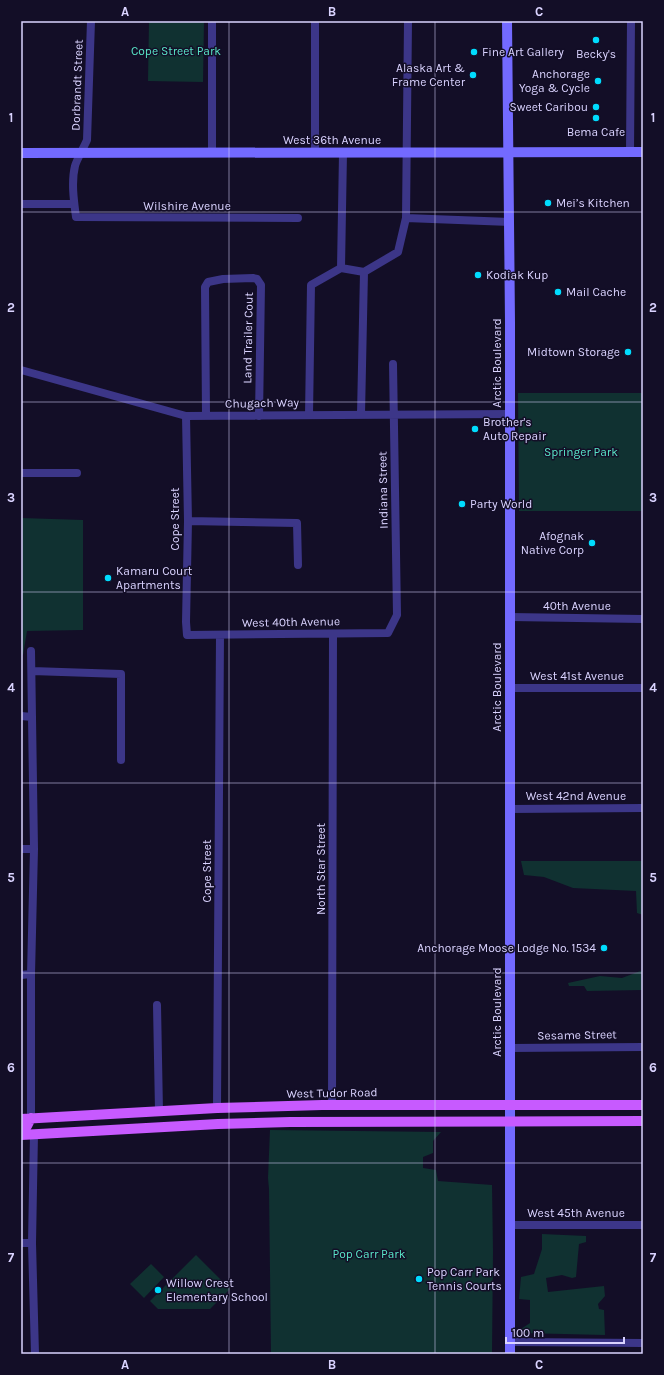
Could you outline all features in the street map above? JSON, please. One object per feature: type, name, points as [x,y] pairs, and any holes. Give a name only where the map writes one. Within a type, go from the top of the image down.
[{"type":"main road","name":"Arctic Boulevard","points":[[508,21],[508,153],[510,222],[510,1354]]},
{"type":"main road","name":"West 36th Avenue","points":[[21,153],[643,152]]},
{"type":"main road","name":"West Tudor Road","points":[[26,1119],[218,1108],[332,1105],[643,1105]]},
{"type":"main road","points":[[34,1134],[41,1128],[105,1122],[113,1114]]},
{"type":"main road","points":[[21,1128],[28,1126],[26,1119]]},
{"type":"main road","points":[[21,1135],[218,1124],[510,1120],[643,1121]]},
{"type":"street","name":"Dorbrandt Street","points":[[76,217],[74,204],[74,165],[82,154],[87,140],[91,21]]},
{"type":"street","points":[[212,21],[212,153]]},
{"type":"street","points":[[315,21],[315,153]]},
{"type":"street","points":[[309,415],[311,285],[341,268],[364,272],[398,252],[406,218],[405,153],[408,21]]},
{"type":"street","points":[[630,152],[631,21]]},
{"type":"street","points":[[341,268],[343,153]]},
{"type":"street","points":[[21,204],[74,204]]},
{"type":"street","name":"Wilshire Avenue","points":[[76,217],[298,218]]},
{"type":"street","points":[[406,218],[510,222]]},
{"type":"street","points":[[361,414],[364,272]]},
{"type":"street","name":"Land Trailer Cout","points":[[206,416],[205,287],[208,282],[223,279],[253,278],[257,279],[261,285],[259,416]]},
{"type":"street","name":"Indiana Street","points":[[394,364],[393,414],[397,615]]},
{"type":"street","name":"Chugach Way","points":[[21,370],[186,416],[510,414]]},
{"type":"street","name":"Cope Street","points":[[186,416],[188,521],[186,622]]},
{"type":"street","points":[[21,473],[77,473]]},
{"type":"street","points":[[188,521],[297,523],[298,565]]},
{"type":"street","name":"West 40th Avenue","points":[[186,622],[188,635],[388,633],[397,615]]},
{"type":"street","name":"40th Avenue","points":[[510,618],[643,619]]},
{"type":"street","name":"North Star Street","points":[[332,1105],[333,634]]},
{"type":"street","name":"Cope Street","points":[[218,1108],[220,635]]},
{"type":"street","points":[[26,1119],[34,850],[31,651]]},
{"type":"street","points":[[32,671],[121,674],[121,760]]},
{"type":"street","name":"West 41st Avenue","points":[[510,688],[643,688]]},
{"type":"street","points":[[21,716],[32,716]]},
{"type":"street","name":"West 42nd Avenue","points":[[510,809],[643,808]]},
{"type":"street","points":[[21,849],[34,850]]},
{"type":"street","points":[[21,975],[31,974]]},
{"type":"street","points":[[157,1005],[158,1111]]},
{"type":"street","name":"Sesame Street","points":[[510,1048],[643,1047]]},
{"type":"street","points":[[34,1134],[32,1243],[35,1354]]},
{"type":"street","name":"West 45th Avenue","points":[[510,1225],[643,1225]]},
{"type":"street","points":[[21,1243],[32,1243]]},
{"type":"street","points":[[510,1342],[643,1343]]},
{"type":"green space","name":"Cope Street Park","points":[[149,21],[204,21],[203,82],[148,81]]},
{"type":"green space","name":"Springer Park","points":[[518,393],[643,393],[643,511],[519,511]]},
{"type":"green space","points":[[21,518],[83,520],[83,630],[27,631],[23,655],[21,654]]},
{"type":"green space","points":[[521,861],[643,861],[643,915],[637,913],[636,891],[573,888],[544,877],[524,875]]},
{"type":"green space","points":[[643,970],[643,990],[587,991],[584,986],[569,986],[568,983],[600,976],[622,978]]},
{"type":"green space","name":"Pop Carr Park","points":[[270,1130],[441,1132],[433,1141],[433,1153],[423,1157],[423,1168],[436,1170],[438,1181],[492,1185],[492,1354],[271,1354],[268,1178]]},
{"type":"green space","points":[[542,1234],[586,1236],[586,1242],[579,1244],[576,1277],[572,1278],[562,1275],[546,1278],[548,1292],[604,1286],[605,1296],[598,1304],[599,1309],[604,1310],[605,1335],[522,1333],[521,1329],[530,1323],[530,1300],[519,1299],[521,1277],[534,1274],[542,1249]]},
{"type":"green space","points":[[196,1255],[230,1289],[210,1309],[158,1309],[150,1301]]},
{"type":"green space","points":[[151,1264],[164,1277],[144,1298],[130,1284]]},
{"type":"place","name":"Becky's","points":[[596,40]]},
{"type":"place","name":"Fine Art Gallery","points":[[474,52]]},
{"type":"place","name":"Alaska Art & Frame Center","points":[[473,75]]},
{"type":"place","name":"Anchorage Yoga & Cycle","points":[[598,81]]},
{"type":"place","name":"Sweet Caribou","points":[[596,107]]},
{"type":"place","name":"Bema Cafe","points":[[596,118]]},
{"type":"place","name":"Mei’s Kitchen","points":[[548,203]]},
{"type":"place","name":"Kodiak Kup","points":[[478,275]]},
{"type":"place","name":"Mail Cache","points":[[558,292]]},
{"type":"place","name":"Midtown Storage","points":[[628,352]]},
{"type":"place","name":"Brother's Auto Repair","points":[[475,429]]},
{"type":"place","name":"Party World","points":[[462,504]]},
{"type":"place","name":"Afognak Native Corp","points":[[592,543]]},
{"type":"place","name":"Kamaru Court Apartments","points":[[108,578]]},
{"type":"place","name":"Anchorage Moose Lodge No. 1534","points":[[604,948]]},
{"type":"place","name":"Pop Carr Park Tennis Courts","points":[[419,1279]]},
{"type":"place","name":"Willow Crest Elementary School","points":[[158,1290]]}]
